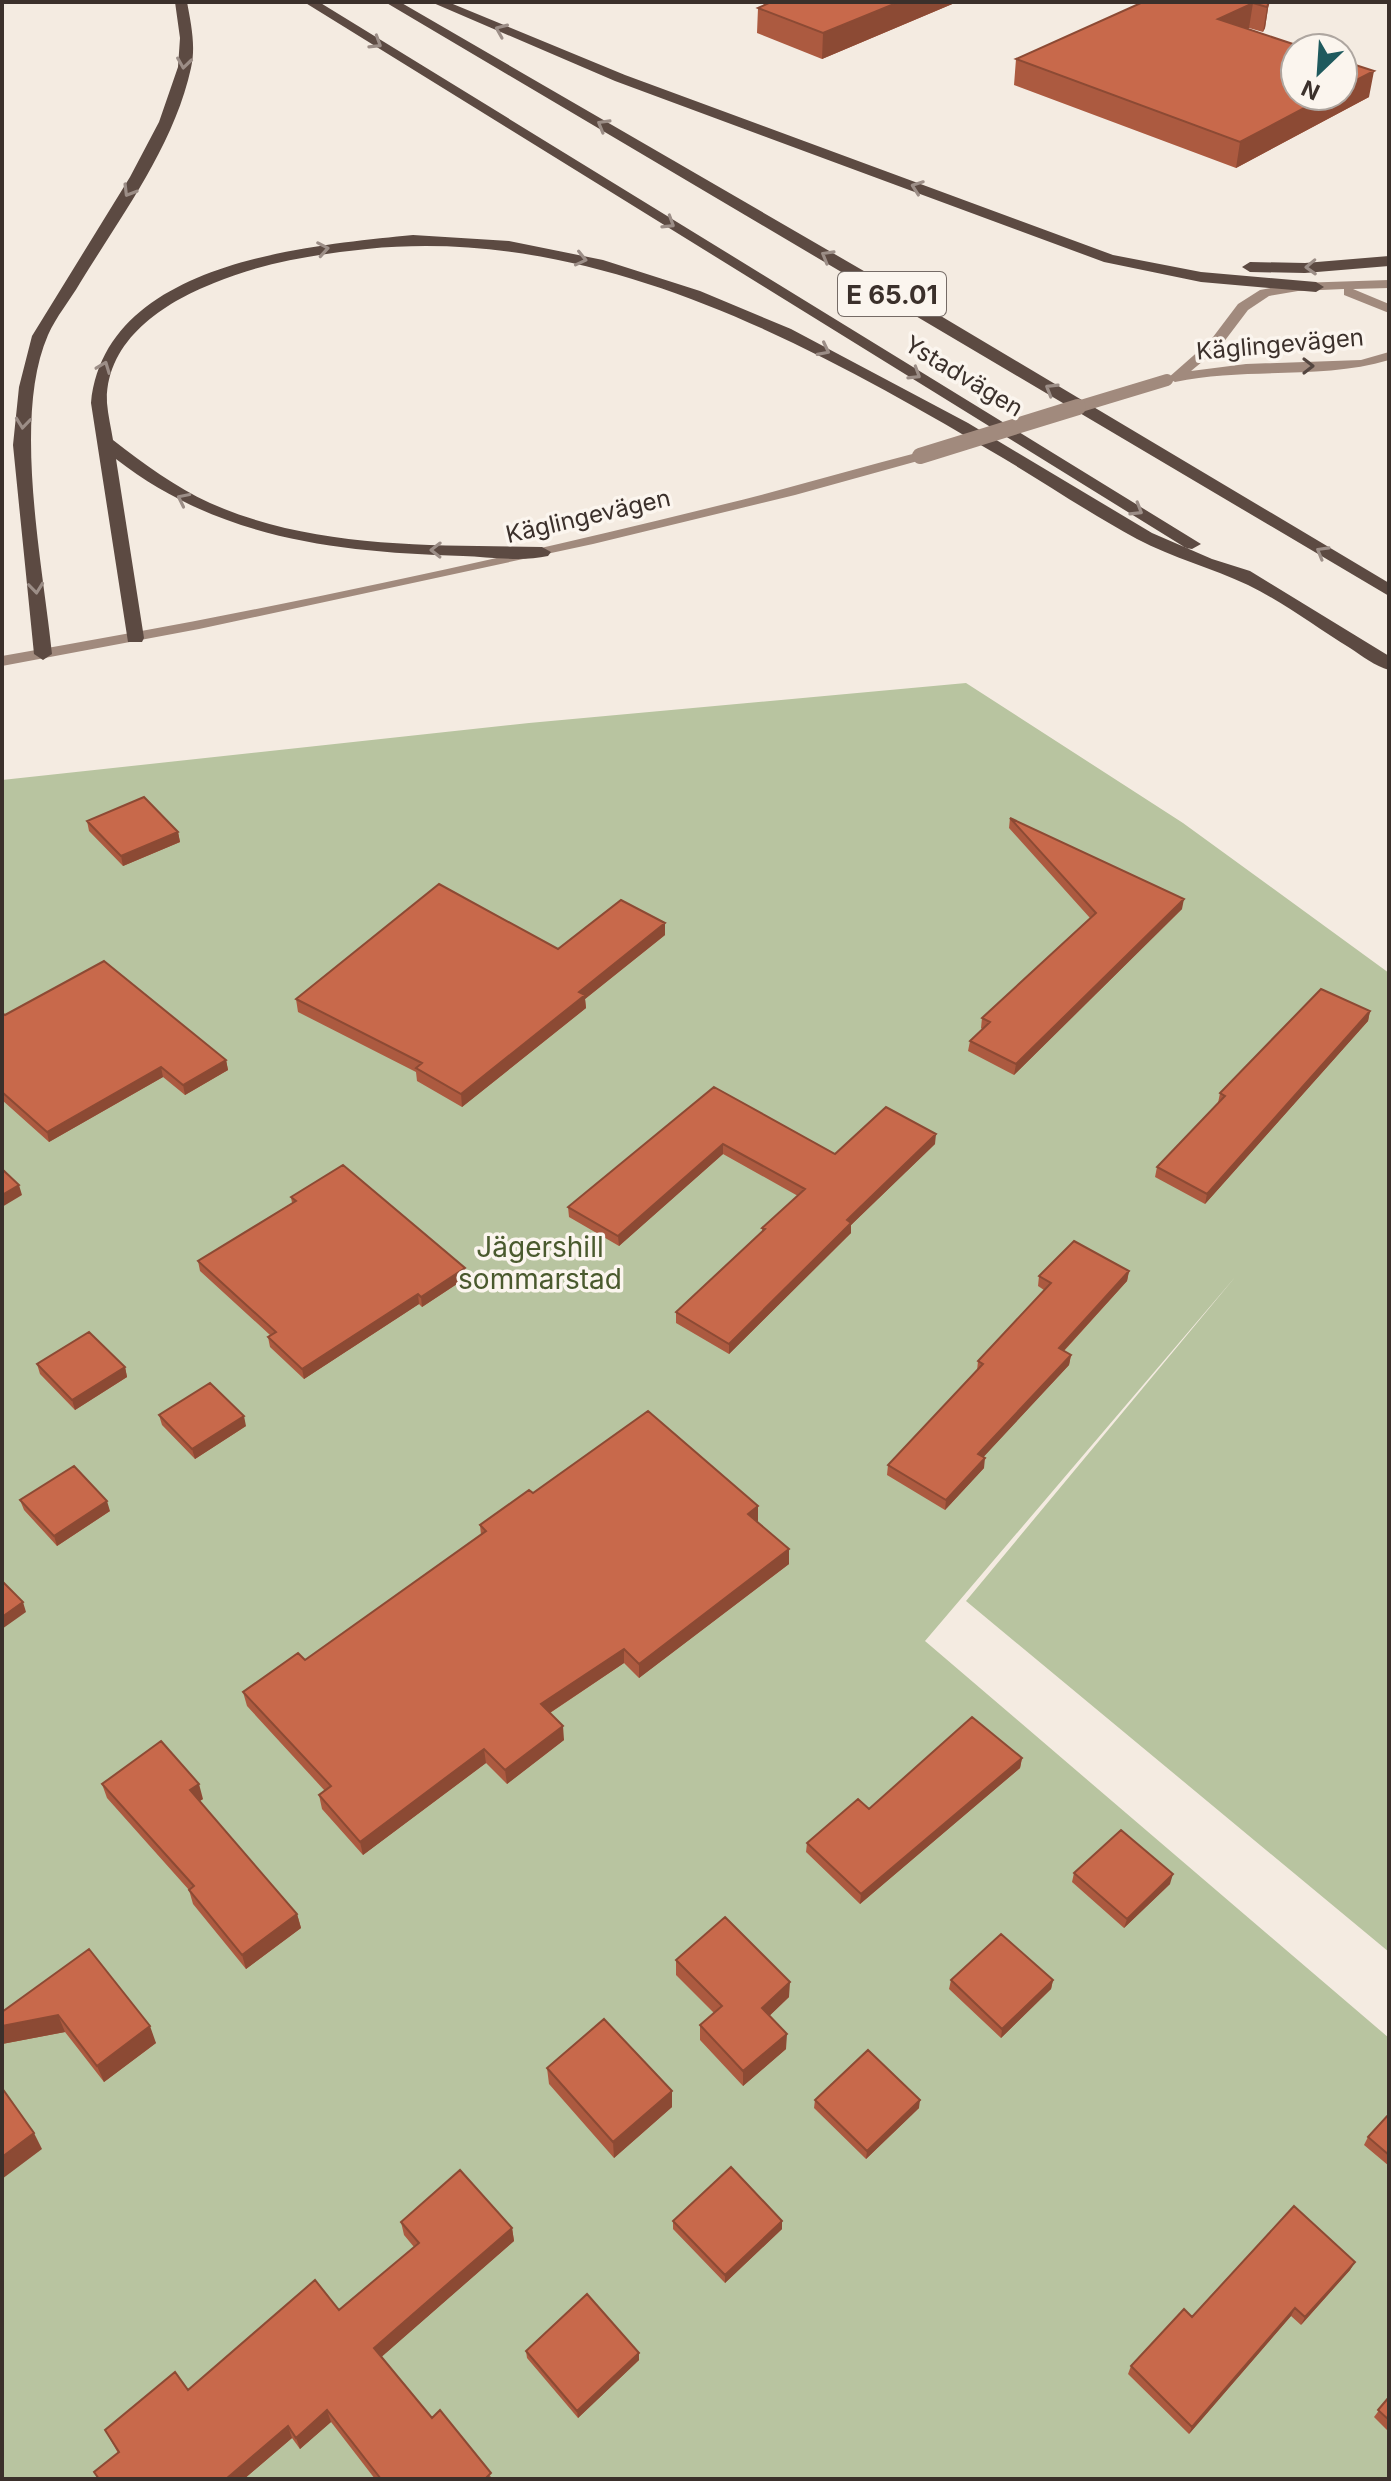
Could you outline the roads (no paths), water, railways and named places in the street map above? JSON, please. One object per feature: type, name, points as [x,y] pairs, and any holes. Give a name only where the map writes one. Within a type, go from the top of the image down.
[{"type":"highway","points":[[43,654],[21,445],[27,387],[40,336],[137,177],[166,122],[185,67],[187,38],[181,2]]},
{"type":"highway","name":"Ystadvägen","points":[[310,2],[1389,664]]},
{"type":"highway","name":"Ystadvägen","points":[[391,2],[913,306],[1389,591]]},
{"type":"highway","points":[[437,2],[620,78],[1109,259],[1201,277],[1319,287]]},
{"type":"highway","points":[[990,214],[1104,247],[1201,264],[1305,268],[1389,261]]},
{"type":"highway","points":[[135,638],[99,382],[105,360],[121,336],[178,293],[246,266],[334,247],[384,241],[517,247],[579,258],[648,276],[727,304],[836,357],[959,425],[1153,540],[1258,583]]},
{"type":"highway","points":[[106,443],[135,470],[176,496],[223,517],[277,533],[397,549],[542,552]]},
{"type":"main road","name":"Käglingevägen","points":[[1171,379],[1215,344],[1243,307],[1253,299],[1280,289],[1389,284]]},
{"type":"main road","name":"Käglingevägen","points":[[1319,287],[1359,295],[1389,309]]},
{"type":"main road","name":"Käglingevägen","points":[[2,661],[135,638],[542,552],[792,494],[1171,379],[1246,368],[1362,364],[1389,356]]},
{"type":"park label","name":"Jägershill sommarstad","points":[[540,1263]]}]
